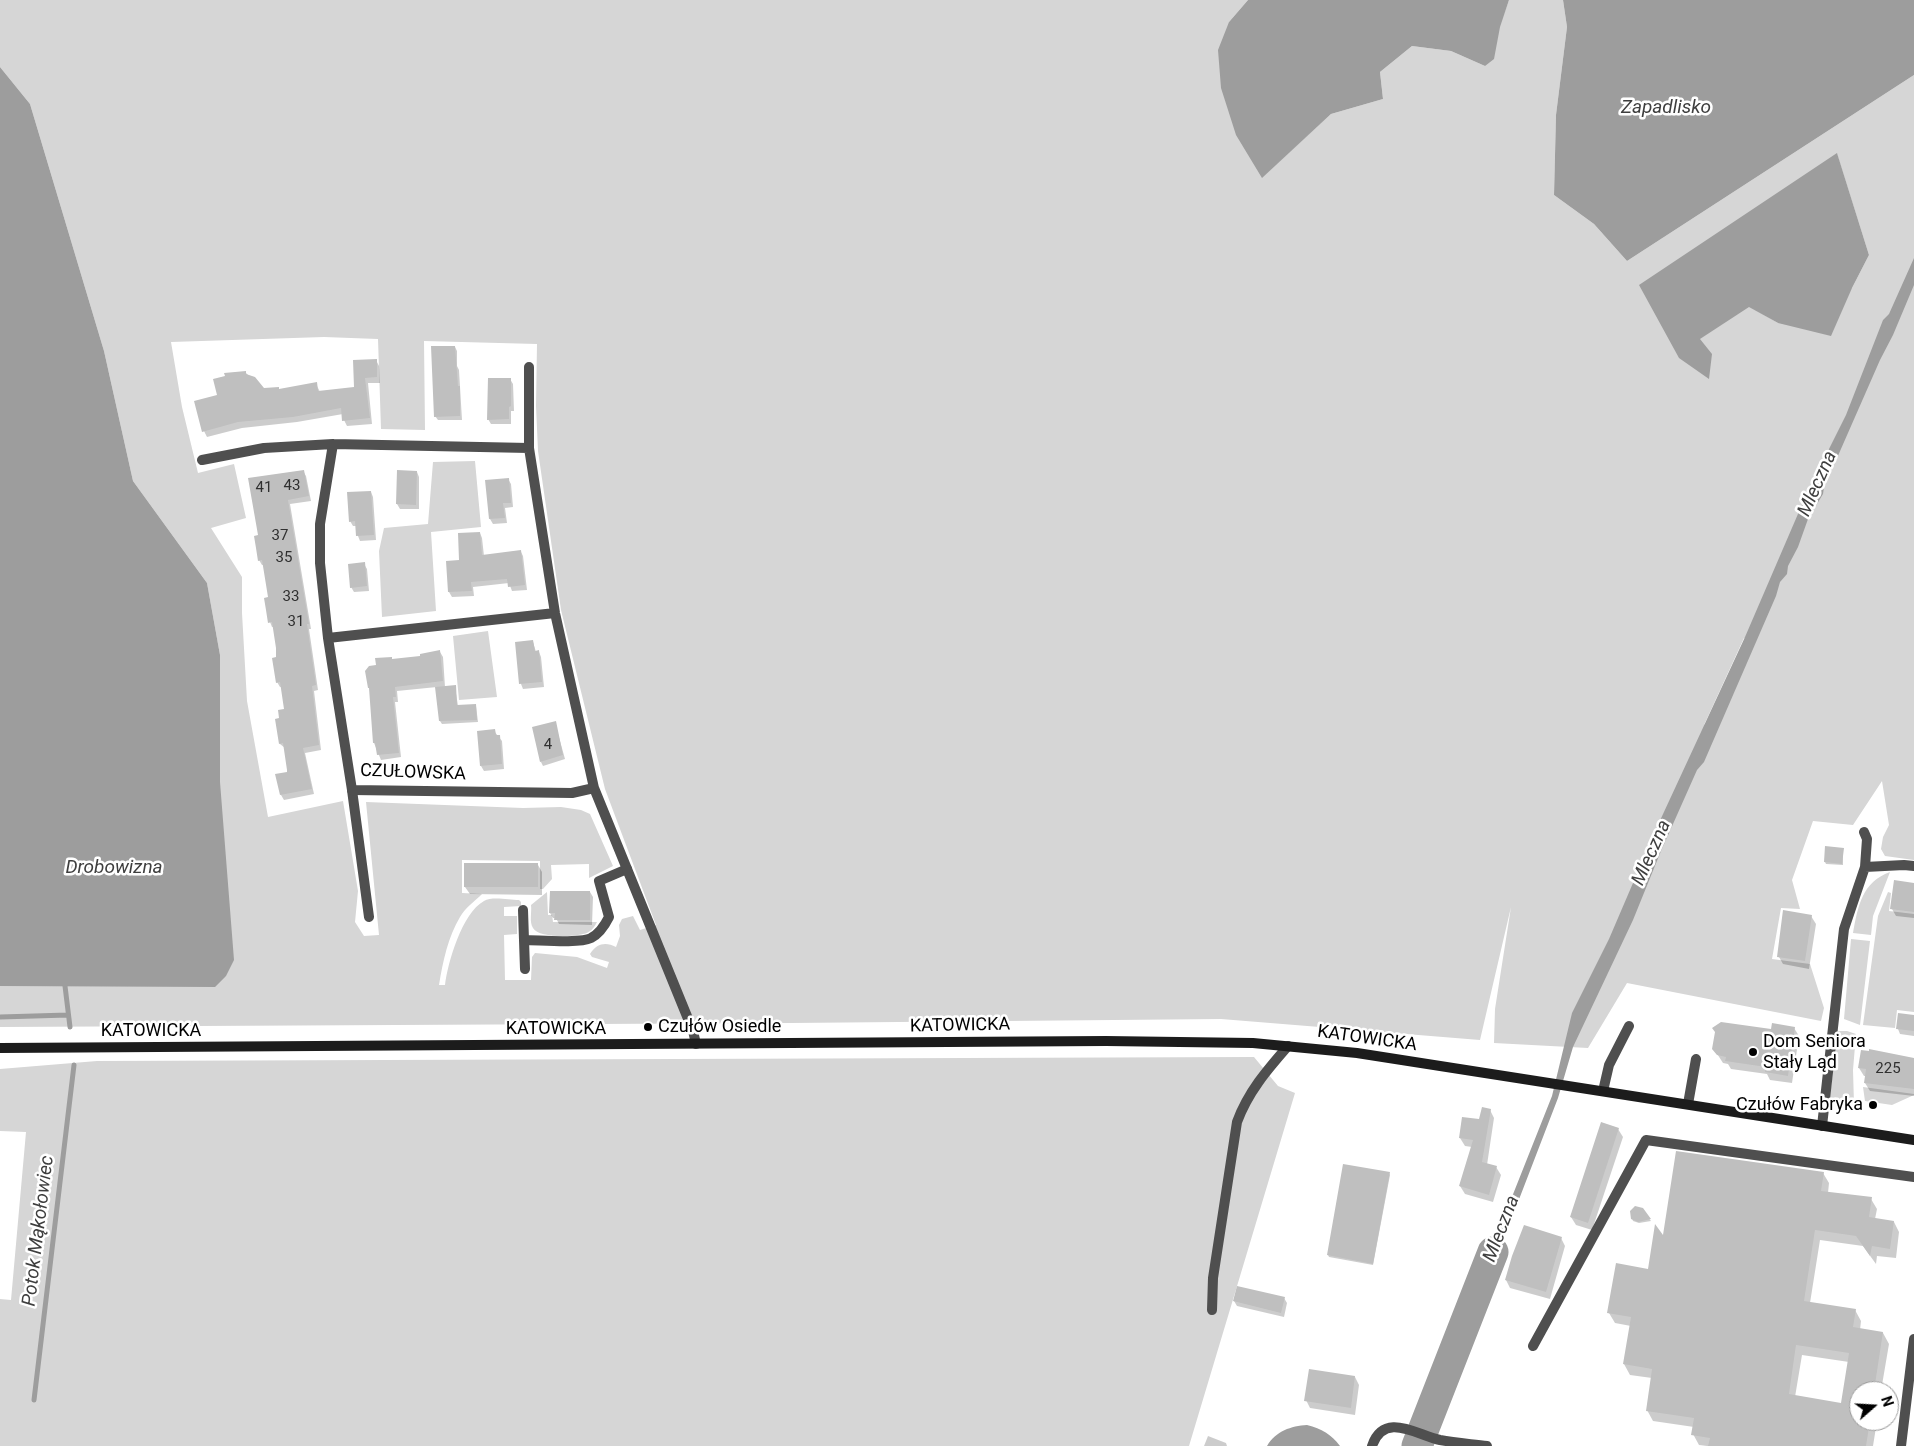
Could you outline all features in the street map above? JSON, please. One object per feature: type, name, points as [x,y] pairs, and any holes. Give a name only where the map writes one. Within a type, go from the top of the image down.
[{"type":"main road","name":"KATOWICKA","points":[[0,1048],[1115,1041],[1253,1043],[1357,1053],[1914,1140]]},
{"type":"street","points":[[529,367],[530,448],[555,613],[594,788],[693,1031],[696,1044]]},
{"type":"street","points":[[202,460],[264,448],[334,444],[530,448]]},
{"type":"street","name":"CZUŁOWSKA","points":[[334,444],[320,524],[320,563],[328,638],[352,790],[572,793],[594,788]]},
{"type":"street","points":[[328,638],[555,613]]},
{"type":"street","points":[[352,790],[369,917]]},
{"type":"street","points":[[1822,1126],[1844,929],[1865,867],[1866,839],[1864,832]]},
{"type":"street","points":[[1865,867],[1914,866]]},
{"type":"street","points":[[524,940],[581,941],[592,938],[605,926],[609,917],[599,881],[627,869]]},
{"type":"street","points":[[523,910],[525,969]]},
{"type":"street","points":[[1603,1091],[1609,1065],[1629,1026]]},
{"type":"street","points":[[1212,1310],[1213,1278],[1237,1122],[1243,1106],[1259,1079],[1288,1046]]},
{"type":"street","points":[[1688,1104],[1696,1060]]},
{"type":"street","points":[[1533,1346],[1646,1140],[1914,1177]]},
{"type":"street","points":[[1902,1446],[1914,1339]]},
{"type":"street","points":[[1372,1446],[1375,1439],[1383,1431],[1394,1426],[1404,1427],[1440,1440],[1488,1446]]},
{"type":"shaded area","points":[[0,0],[1248,0],[1229,22],[1262,177],[1331,114],[1383,99],[1380,72],[1412,46],[1451,51],[1485,66],[1509,0],[1563,0],[1567,27],[1556,115],[1554,195],[1594,224],[1627,261],[1914,75],[1914,860],[1885,856],[1881,849],[1883,837],[1889,825],[1882,781],[1853,825],[1813,821],[1792,880],[1800,909],[1781,908],[1772,959],[1810,964],[1824,1008],[1821,1021],[1627,983],[1588,1048],[1494,1043],[1495,1009],[1511,907],[1480,1040],[1221,1019],[0,1027],[0,986],[220,782],[220,655],[207,583],[133,481],[104,351],[30,104],[0,67]],"holes":[[[1837,154],[1869,255],[1852,288],[1778,323],[1749,306],[1699,339]],[[324,337],[378,339],[381,429],[425,430],[424,341],[537,344],[536,406],[538,451],[561,610],[605,789],[656,925],[640,930],[633,916],[622,919],[619,925],[620,936],[616,947],[602,944],[590,954],[592,957],[609,962],[607,968],[577,957],[535,953],[532,957],[531,980],[505,980],[504,935],[517,934],[517,916],[504,916],[504,907],[521,906],[521,902],[519,900],[491,899],[484,901],[476,907],[469,916],[457,939],[445,985],[439,985],[446,950],[452,933],[460,917],[482,894],[462,893],[462,860],[540,861],[540,889],[543,889],[552,879],[551,865],[589,864],[589,878],[613,866],[590,814],[581,810],[561,807],[523,808],[366,802],[379,935],[364,936],[355,922],[358,891],[343,801],[268,817],[247,701],[242,577],[211,528],[246,518],[234,464],[198,473],[182,407],[171,342]],[[1744,638],[1755,641],[1728,703],[1704,725]]]},
{"type":"shaded area","points":[[475,461],[481,527],[431,532],[436,611],[382,617],[379,551],[384,528],[428,524],[433,462]]},
{"type":"shaded area","points":[[488,631],[497,697],[459,700],[453,636]]},
{"type":"shaded area","points":[[1890,872],[1873,916],[1871,935],[1853,933],[1857,913],[1867,889],[1881,876]]},
{"type":"shaded area","points":[[547,892],[548,915],[552,915],[553,922],[597,922],[592,930],[588,933],[571,936],[541,934],[536,931],[531,923],[531,905]]},
{"type":"shaded area","points":[[1888,892],[1891,893],[1889,911],[1914,914],[1914,1012],[1897,1010],[1895,1028],[1863,1025],[1878,916]]},
{"type":"shaded area","points":[[1851,939],[1870,941],[1860,1025],[1844,1019]]},
{"type":"shaded area","points":[[1838,1031],[1856,1034],[1853,1070],[1854,1104],[1829,1104]]},
{"type":"shaded area","points":[[1254,1057],[1278,1086],[1295,1093],[1189,1446],[0,1446],[0,1299],[11,1300],[26,1132],[0,1131],[0,1069],[97,1061]]},
{"type":"shaded area","points":[[1863,1087],[1914,1095],[1892,1105],[1865,1101]]},
{"type":"water","points":[[1248,0],[1509,0],[1500,27],[1494,59],[1485,66],[1451,51],[1412,46],[1380,72],[1383,99],[1331,114],[1262,178],[1236,135],[1221,88],[1218,50],[1229,22]]},
{"type":"water","name":"Zapadlisko","points":[[1563,0],[1914,0],[1914,75],[1627,261],[1594,224],[1554,195],[1556,115],[1567,27]]},
{"type":"water","name":"Drobowizna","points":[[0,67],[30,104],[104,351],[133,481],[207,583],[220,655],[220,782],[234,960],[226,976],[215,987],[0,986]]},
{"type":"water","points":[[1837,153],[1869,255],[1831,336],[1778,323],[1749,307],[1700,339],[1712,354],[1709,379],[1679,358],[1639,285]]},
{"type":"water","points":[[1914,258],[1914,285],[1893,335],[1837,458],[1825,480],[1823,494],[1808,519],[1798,547],[1788,566],[1787,574],[1780,582],[1776,596],[1704,762],[1697,770],[1633,920],[1573,1047],[1558,1098],[1483,1293],[1475,1290],[1552,1096],[1572,1013],[1609,939],[1657,827],[1745,637],[1807,493],[1846,415],[1883,320],[1889,314]]},
{"type":"water","points":[[1307,1425],[1326,1432],[1340,1446],[1267,1446],[1284,1430]]},
{"type":"building","points":[[431,346],[455,346],[458,386],[460,386],[460,416],[434,417]]},
{"type":"building","points":[[377,359],[377,377],[365,378],[370,418],[342,421],[341,408],[293,417],[238,422],[202,432],[194,401],[217,395],[213,379],[225,376],[224,373],[246,371],[246,374],[255,377],[264,388],[279,387],[279,389],[317,382],[318,391],[354,387],[353,360]]},
{"type":"building","points":[[488,378],[511,378],[509,419],[487,420]]},
{"type":"building","points":[[304,470],[309,496],[288,500],[309,624],[307,624],[316,685],[312,686],[319,745],[303,748],[312,789],[280,795],[275,774],[287,772],[287,770],[283,743],[279,744],[275,719],[279,718],[278,710],[284,709],[280,682],[276,683],[272,658],[276,657],[276,648],[272,622],[268,623],[264,598],[268,597],[262,560],[258,561],[254,536],[258,535],[248,478]]},
{"type":"building","points":[[397,470],[417,471],[416,505],[396,504]]},
{"type":"building","points":[[509,478],[511,503],[503,503],[505,518],[489,519],[485,480]]},
{"type":"building","points":[[371,491],[374,535],[356,536],[355,521],[349,522],[347,492]]},
{"type":"building","points":[[480,532],[482,555],[521,550],[525,585],[508,587],[507,579],[471,582],[472,591],[448,592],[446,561],[459,560],[458,533]]},
{"type":"building","points":[[365,562],[367,586],[350,588],[348,564]]},
{"type":"building","points":[[533,640],[535,651],[539,650],[542,682],[519,684],[515,642]]},
{"type":"building","points":[[440,650],[443,681],[395,687],[396,697],[393,697],[399,753],[377,755],[375,743],[373,743],[369,688],[365,671],[369,666],[376,665],[375,658],[392,657],[392,659],[420,656],[420,654]]},
{"type":"building","points":[[456,685],[457,705],[476,704],[477,720],[439,721],[435,687]]},
{"type":"building","points":[[556,721],[563,755],[540,762],[532,727]]},
{"type":"building","points":[[495,729],[496,735],[500,735],[502,764],[480,766],[477,731]]},
{"type":"building","points":[[1825,846],[1844,848],[1842,864],[1824,862]]},
{"type":"building","points":[[464,863],[538,863],[538,887],[464,887]]},
{"type":"building","points":[[1894,880],[1914,883],[1914,912],[1890,909]]},
{"type":"building","points":[[550,891],[590,891],[590,920],[554,920],[555,913],[549,913]]},
{"type":"building","points":[[1783,910],[1812,915],[1805,961],[1777,957]]},
{"type":"building","points":[[1898,1013],[1914,1015],[1914,1031],[1896,1029]]},
{"type":"building","name":"Dom Seniora Stały Ląd","points":[[1721,1022],[1771,1029],[1772,1023],[1795,1027],[1788,1076],[1765,1072],[1766,1067],[1725,1061],[1726,1057],[1717,1055],[1712,1049],[1715,1032],[1712,1028]]},
{"type":"building","points":[[1869,1049],[1914,1058],[1914,1089],[1864,1083],[1866,1069],[1858,1068],[1861,1050],[1869,1051]]},
{"type":"building","points":[[1482,1107],[1491,1109],[1482,1162],[1497,1166],[1489,1195],[1459,1186],[1473,1140],[1459,1138],[1462,1117],[1479,1119]]},
{"type":"building","points":[[1601,1122],[1619,1128],[1588,1223],[1570,1217]]},
{"type":"building","points":[[1676,1151],[1824,1172],[1821,1191],[1872,1197],[1869,1217],[1894,1221],[1890,1249],[1872,1246],[1870,1256],[1856,1236],[1815,1230],[1804,1301],[1856,1309],[1853,1327],[1883,1332],[1876,1381],[1849,1381],[1849,1431],[1868,1431],[1866,1446],[1708,1446],[1710,1438],[1691,1435],[1694,1418],[1646,1411],[1652,1369],[1623,1364],[1631,1317],[1607,1313],[1616,1263],[1648,1269],[1655,1224],[1663,1235]],"holes":[[[1796,1345],[1849,1353],[1841,1403],[1789,1394]]]},
{"type":"building","points":[[1343,1164],[1390,1172],[1373,1264],[1327,1255]]},
{"type":"building","points":[[1635,1206],[1643,1208],[1651,1219],[1638,1222],[1631,1219],[1630,1211]]},
{"type":"building","points":[[1524,1225],[1562,1237],[1546,1292],[1505,1280]]},
{"type":"building","points":[[1237,1286],[1285,1297],[1281,1313],[1233,1301]]},
{"type":"building","points":[[1309,1369],[1355,1376],[1351,1408],[1304,1401]]},
{"type":"waterway","points":[[65,986],[70,1027]]},
{"type":"waterway","name":"Potok Mąkołowiec","points":[[0,1017],[68,1015]]},
{"type":"waterway","name":"Potok Mąkołowiec","points":[[34,1400],[74,1065]]},
{"type":"waterway","name":"Mleczna","points":[[1417,1446],[1493,1252]]},
{"type":"place","name":"Czułów Osiedle","points":[[648,1027]]},
{"type":"place","name":"Dom Seniora Stały Ląd","points":[[1753,1052]]},
{"type":"place","name":"Czułów Fabryka","points":[[1873,1105]]}]
